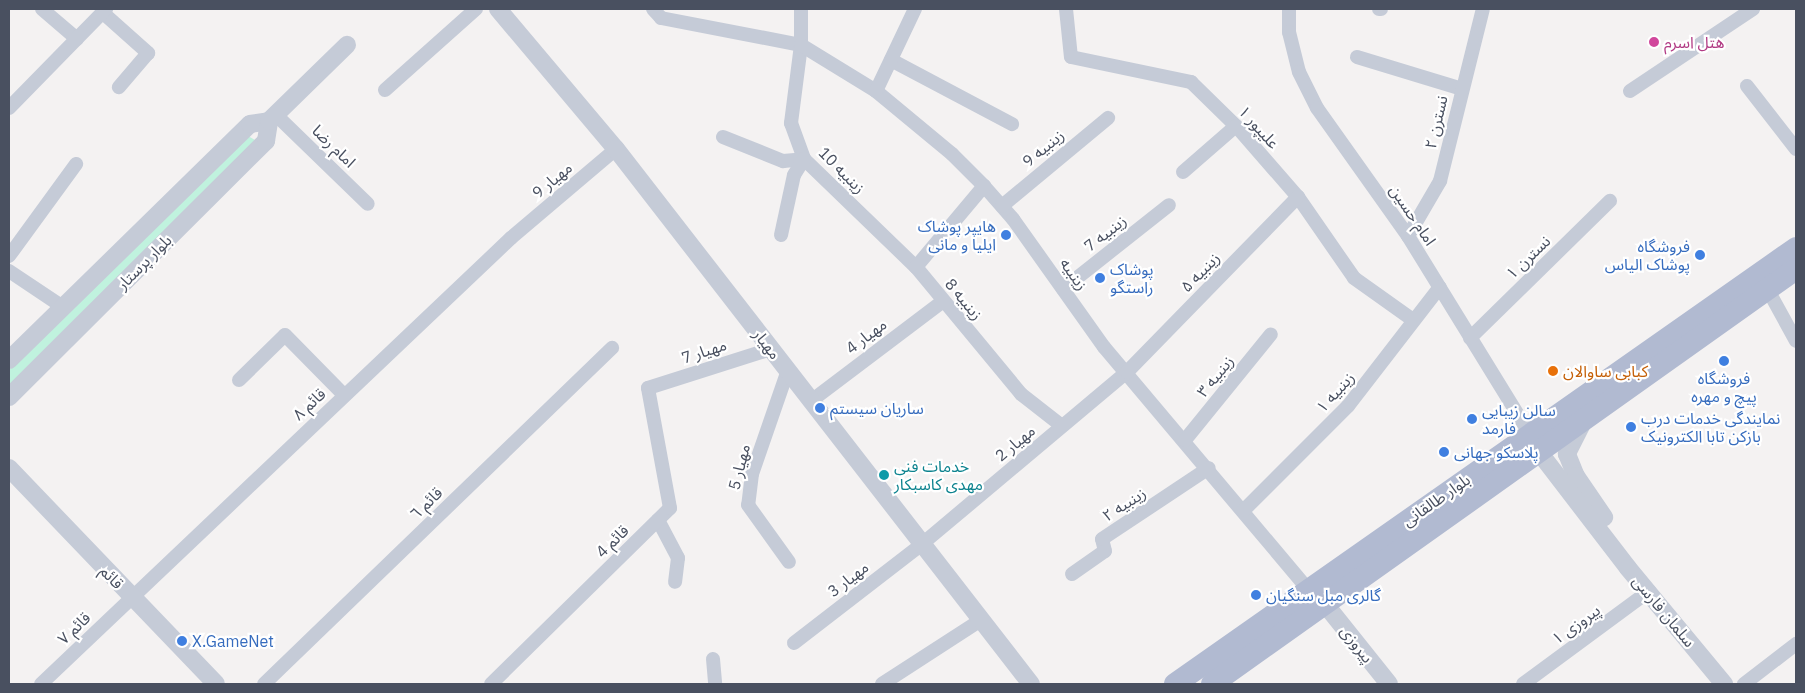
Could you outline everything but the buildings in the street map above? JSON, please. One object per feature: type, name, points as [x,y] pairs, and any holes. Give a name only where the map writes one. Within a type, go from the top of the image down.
[{"type":"main road","name":"بلوار طالقانی","points":[[1212,684],[1325,604],[1536,438],[1796,248]]},
{"type":"main road","name":"بلوار طالقانی","points":[[1175,684],[1308,589],[1536,438],[1584,420],[1796,270]]},
{"type":"street","points":[[42,9],[77,39]]},
{"type":"street","points":[[385,90],[476,9]]},
{"type":"street","name":"مهیار","points":[[498,9],[616,149],[1031,684]]},
{"type":"street","name":"زینبیه","points":[[653,9],[661,18],[801,46],[876,91],[952,154],[1002,206],[1104,347],[1209,468],[1308,589]]},
{"type":"street","points":[[801,46],[802,9]]},
{"type":"street","points":[[876,91],[915,9]]},
{"type":"street","name":"علیپور ۱","points":[[1066,9],[1071,56],[1191,82],[1236,126],[1298,196],[1354,278],[1413,320]]},
{"type":"street","name":"امام حسین","points":[[1289,9],[1289,32],[1299,72],[1317,108],[1408,236],[1470,338],[1536,438]]},
{"type":"street","name":"نسترن ۲","points":[[1408,236],[1440,181],[1482,9]]},
{"type":"street","points":[[1630,91],[1754,9]]},
{"type":"street","points":[[9,108],[104,10],[148,53],[119,88]]},
{"type":"street","name":"بلوار پرستار","points":[[9,360],[250,124],[272,118],[347,45]]},
{"type":"street","name":"زینبیه 10","points":[[801,46],[791,123],[804,158],[916,268]]},
{"type":"street","points":[[1357,57],[1462,89]]},
{"type":"street","points":[[891,60],[1012,124]]},
{"type":"street","points":[[1747,86],[1796,148]]},
{"type":"street","name":"بلوار پرستار","points":[[9,397],[266,141],[272,118]]},
{"type":"street","name":"امام رضا","points":[[272,118],[368,204]]},
{"type":"street","name":"زینبیه 9","points":[[1002,206],[1108,118]]},
{"type":"street","points":[[1183,172],[1236,126]]},
{"type":"street","points":[[723,137],[783,161],[804,158]]},
{"type":"street","name":"مهیار 9","points":[[511,238],[616,149]]},
{"type":"street","points":[[782,235],[794,175],[804,158]]},
{"type":"street","points":[[9,256],[76,164]]},
{"type":"street","points":[[916,268],[984,186]]},
{"type":"street","name":"زینبیه ۵","points":[[1062,426],[1127,372],[1298,196]]},
{"type":"street","name":"نسترن ۱","points":[[1470,338],[1610,201]]},
{"type":"street","name":"زینبیه 7","points":[[1063,289],[1169,205]]},
{"type":"street","name":"قائم ٨","points":[[131,596],[511,238]]},
{"type":"street","name":"زینبیه 8","points":[[916,268],[1021,394],[1062,426]]},
{"type":"street","points":[[9,271],[63,307]]},
{"type":"street","name":"زینبیه ۱","points":[[1244,510],[1348,406],[1413,320],[1440,288]]},
{"type":"street","points":[[1768,290],[1796,341]]},
{"type":"street","name":"مهیار 4","points":[[811,401],[943,301]]},
{"type":"street","name":"زینبیه ۳","points":[[1185,440],[1271,334]]},
{"type":"street","points":[[239,380],[285,335],[344,395]]},
{"type":"street","name":"قائم ٦","points":[[264,684],[612,348]]},
{"type":"street","name":"مهیار 7","points":[[648,388],[771,349]]},
{"type":"street","name":"مهیار 5","points":[[788,370],[752,474],[748,505],[790,562]]},
{"type":"street","name":"قائم 4","points":[[491,684],[670,508],[648,388]]},
{"type":"street","name":"سلمان فارسی","points":[[1584,420],[1567,454],[1576,476],[1605,518],[1606,537]]},
{"type":"street","name":"مهیار 2","points":[[922,544],[1062,426]]},
{"type":"street","name":"سلمان فارسی","points":[[1536,438],[1606,537],[1724,684]]},
{"type":"street","name":"قائم","points":[[9,468],[216,684]]},
{"type":"street","name":"زینبیه ۲","points":[[1072,574],[1105,551],[1102,539],[1209,468]]},
{"type":"street","points":[[658,520],[678,558],[675,582]]},
{"type":"street","name":"مهیار 3","points":[[794,643],[922,544]]},
{"type":"street","name":"پیروزی ١","points":[[1523,684],[1649,591]]},
{"type":"street","name":"قائم ٧","points":[[41,684],[131,596]]},
{"type":"street","name":"پیروزی","points":[[1325,604],[1389,684]]},
{"type":"street","points":[[882,684],[982,620]]},
{"type":"street","points":[[1744,684],[1796,644]]},
{"type":"street","points":[[713,659],[715,684]]},
{"type":"green space","points":[[248,136],[255,140],[9,385],[9,370]]},
{"type":"place","name":"هتل اسرم","points":[[1654,42]]},
{"type":"place","name":"هایپر پوشاک ایلیا و مانی","points":[[1006,235]]},
{"type":"place","name":"فروشگاه پوشاک الیاس","points":[[1700,255]]},
{"type":"place","name":"پوشاک راستگو","points":[[1100,278]]},
{"type":"place","name":"فروشگاه پیچ و مهره","points":[[1724,361]]},
{"type":"place","name":"کبابی ساوالان","points":[[1553,371]]},
{"type":"place","name":"ساریان سیستم","points":[[820,408]]},
{"type":"place","name":"سالن زیبایی فارمد","points":[[1472,419]]},
{"type":"place","name":"نمایندگی خدمات درب بازکن تابا الکترونیک","points":[[1631,427]]},
{"type":"place","name":"پلاسکو جهانی","points":[[1444,452]]},
{"type":"place","name":"خدمات فنی مهدی کاسبکار","points":[[884,475]]},
{"type":"place","name":"گالری مبل سنگیان","points":[[1256,595]]},
{"type":"place","name":"X.GameNet","points":[[182,641]]}]
